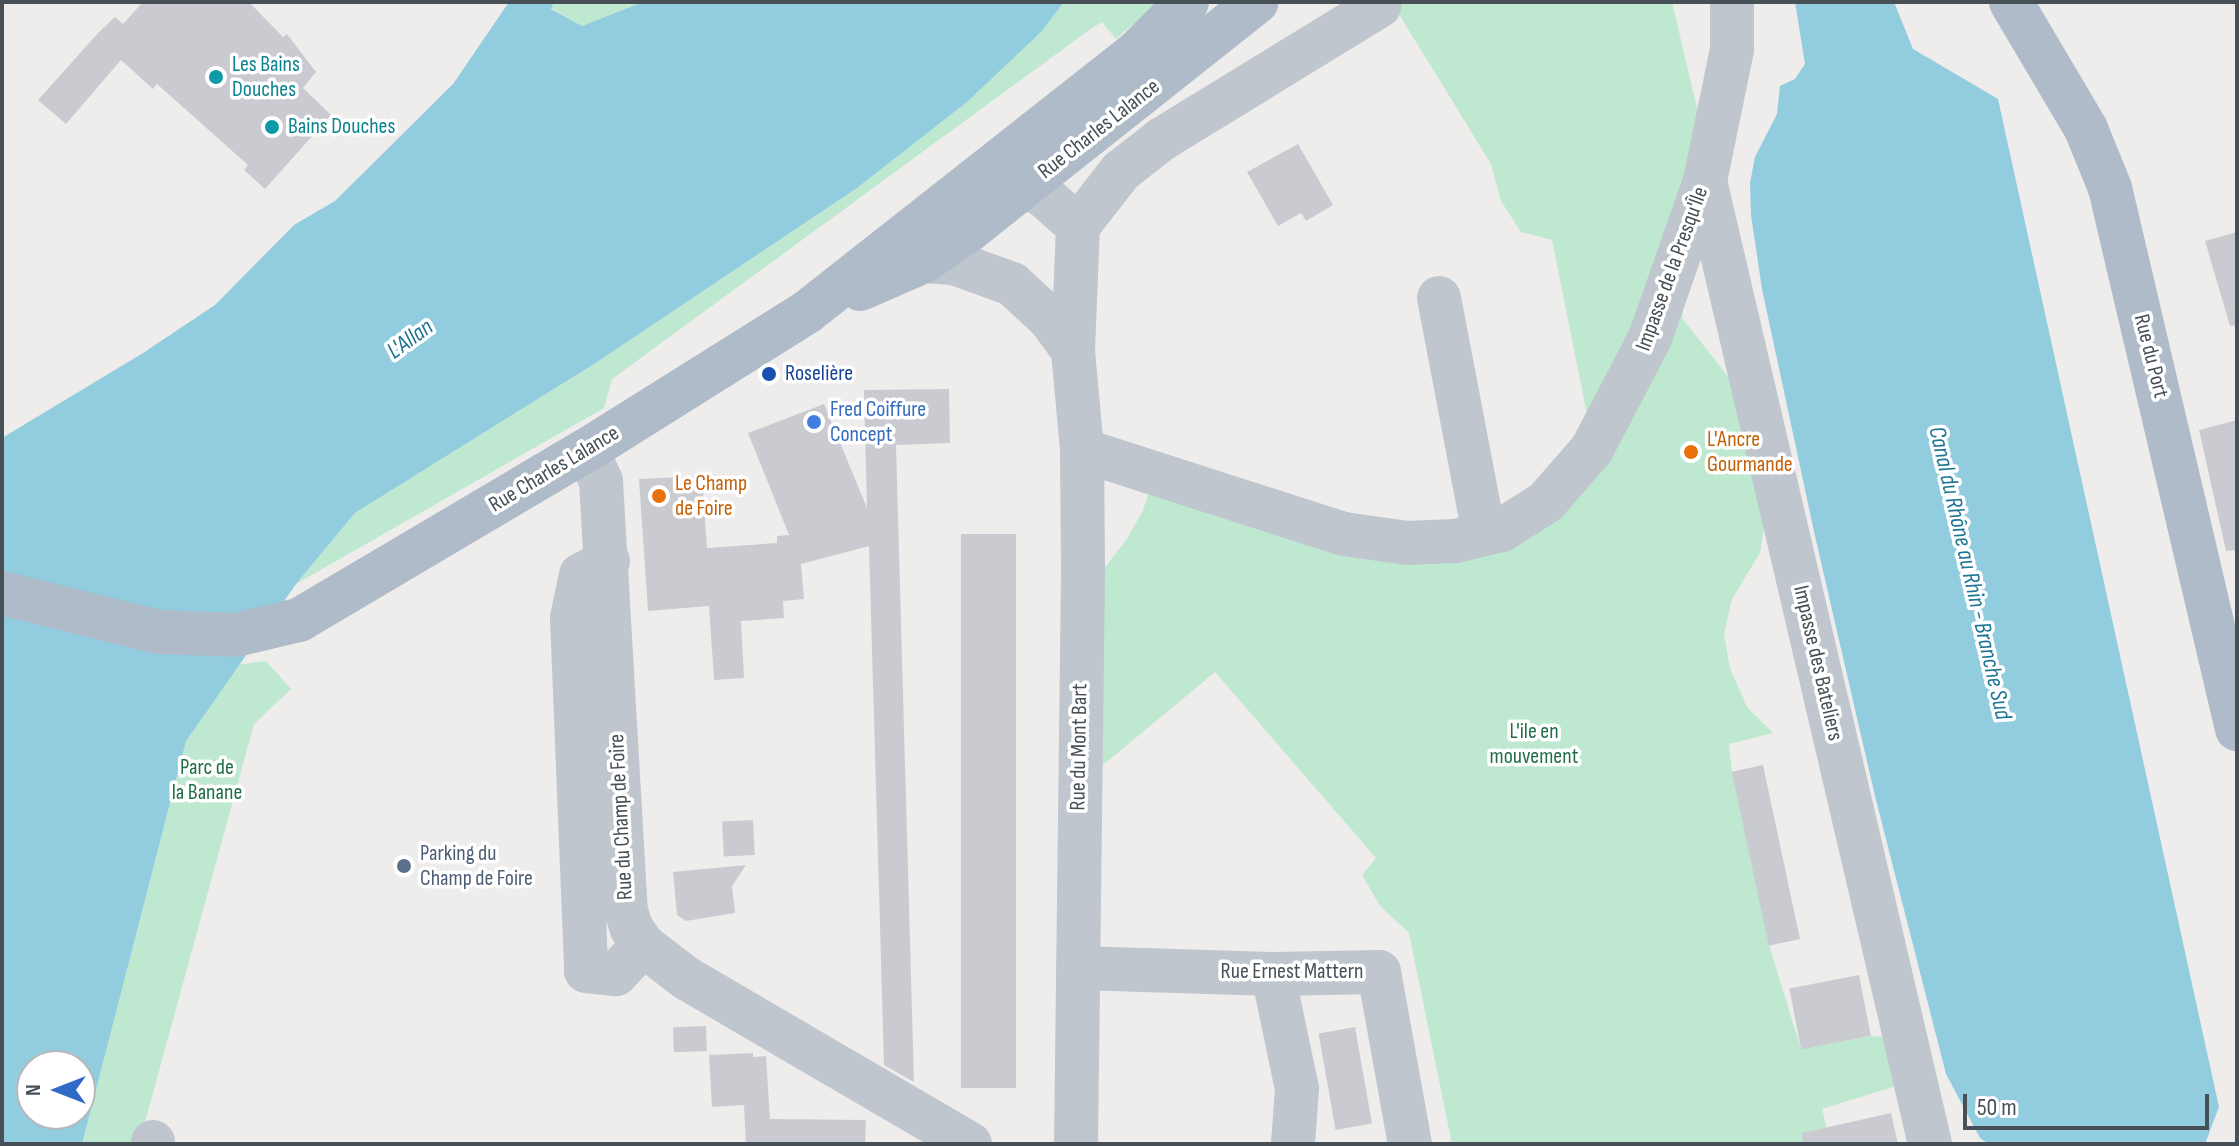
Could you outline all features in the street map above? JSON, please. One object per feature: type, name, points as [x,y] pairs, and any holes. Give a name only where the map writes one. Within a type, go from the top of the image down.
[{"type":"main road","name":"Rue Charles Lalance","points":[[807,312],[924,261],[969,230],[996,181],[1101,129],[1187,2]]},
{"type":"main road","name":"Rue Charles Lalance","points":[[2,593],[159,632],[236,635],[299,620],[587,450],[807,312],[996,181],[1142,72],[1257,2]]},
{"type":"main road","name":"Rue du Port","points":[[2011,2],[2086,129],[2110,188],[2237,729]]},
{"type":"street","name":"Impasse de la Presqu'Île","points":[[1082,450],[1344,534],[1407,543],[1455,541],[1502,530],[1546,502],[1592,449],[1650,338],[1705,181],[1732,50],[1732,2]]},
{"type":"street","points":[[924,261],[954,263],[998,279],[1047,277],[1076,243],[1121,171],[1169,134],[1379,6]]},
{"type":"street","name":"Rue du Mont Bart","points":[[1076,1144],[1082,450],[1073,351],[1076,243],[1090,160],[1101,129]]},
{"type":"street","points":[[996,181],[1044,196],[1076,243]]},
{"type":"street","name":"Impasse des Bateliers","points":[[1705,181],[1930,1144]]},
{"type":"street","points":[[969,230],[972,256],[1050,319],[1073,351]]},
{"type":"street","points":[[1439,298],[1484,534]]},
{"type":"street","name":"Rue du Champ de Foire","points":[[587,450],[601,481],[608,561],[626,911],[643,945],[686,978],[970,1144]]},
{"type":"street","points":[[608,561],[581,575],[572,618],[586,971],[616,974],[643,945]]},
{"type":"street","name":"Rue Ernest Mattern","points":[[1078,968],[1273,974],[1379,972],[1410,1144]]},
{"type":"street","points":[[1273,974],[1297,1089],[1293,1144]]},
{"type":"green space","points":[[554,2],[643,2],[582,26],[551,8]]},
{"type":"green space","points":[[1064,2],[1159,2],[1116,39],[1102,22],[1092,28],[612,379],[604,408],[296,584],[355,513],[594,364],[857,188],[967,102],[1041,32]]},
{"type":"green space","name":"L'ile en mouvement","points":[[1395,2],[1672,2],[1703,134],[1682,318],[1741,393],[1768,503],[1760,553],[1732,599],[1724,634],[1730,668],[1747,707],[1773,733],[1729,744],[1732,771],[1769,945],[1801,1049],[1871,1036],[1887,1037],[1896,1086],[1822,1109],[1831,1144],[1452,1144],[1409,933],[1380,906],[1362,875],[1376,858],[1215,672],[1103,765],[1102,571],[1127,539],[1149,492],[1405,563],[1597,464],[1552,240],[1521,232],[1501,201],[1491,164],[1397,11]]},
{"type":"green space","name":"Parc de la Banane","points":[[266,661],[291,689],[254,724],[139,1144],[82,1144],[86,1130],[96,1130],[96,1090],[186,741],[236,665]]},
{"type":"water","name":"L'Allan","points":[[509,2],[554,2],[551,9],[582,26],[643,2],[1064,2],[1041,32],[967,102],[857,188],[594,364],[355,513],[296,584],[186,741],[96,1090],[96,1050],[16,1050],[16,1130],[86,1130],[82,1144],[2,1144],[2,438],[143,353],[215,305],[294,225],[335,201],[453,84]]},
{"type":"water","name":"Canal du Rhône au Rhin - Branche Sud","points":[[1795,2],[1894,2],[1913,49],[1998,99],[2219,1107],[2205,1144],[1989,1144],[1980,1138],[1946,1074],[1875,796],[1815,536],[1762,289],[1751,215],[1750,183],[1755,157],[1777,114],[1780,86],[1795,79],[1805,64]]},
{"type":"building","points":[[143,2],[249,2],[283,37],[287,34],[316,72],[303,88],[331,115],[265,189],[244,170],[248,165],[157,84],[153,89],[121,60],[66,124],[38,100],[115,17],[123,24]]},
{"type":"building","points":[[1298,144],[1333,205],[1306,221],[1301,213],[1278,226],[1247,172]]},
{"type":"building","points":[[2237,232],[2237,325],[2230,326],[2205,241]]},
{"type":"building","points":[[949,389],[950,443],[896,445],[914,1082],[884,1065],[869,546],[801,564],[804,599],[783,601],[784,618],[741,621],[744,678],[714,680],[709,606],[648,611],[639,479],[702,476],[707,548],[777,543],[777,536],[789,535],[748,433],[824,404],[867,508],[864,390]]},
{"type":"building","points":[[2237,420],[2237,550],[2226,551],[2199,430]]},
{"type":"building","points":[[961,534],[1016,534],[1016,1088],[961,1088]]},
{"type":"building","points":[[1763,765],[1800,939],[1769,946],[1732,772]]},
{"type":"building","points":[[753,820],[755,855],[724,857],[722,822]]},
{"type":"building","points":[[746,865],[732,886],[735,913],[686,921],[677,915],[673,872]]},
{"type":"building","points":[[1859,975],[1871,1036],[1801,1049],[1789,989]]},
{"type":"building","points":[[706,1026],[707,1051],[674,1052],[673,1027]]},
{"type":"building","points":[[1355,1027],[1372,1124],[1336,1130],[1319,1033]]},
{"type":"building","points":[[753,1053],[753,1057],[766,1056],[770,1119],[866,1120],[865,1144],[746,1144],[744,1105],[712,1107],[709,1055]]},
{"type":"building","points":[[1891,1113],[1898,1144],[1803,1144],[1802,1133]]},
{"type":"place","name":"Les Bains Douches","points":[[216,77]]},
{"type":"place","name":"Bains Douches","points":[[272,127]]},
{"type":"place","name":"Roselière","points":[[769,374]]},
{"type":"place","name":"Fred Coiffure Concept","points":[[814,422]]},
{"type":"place","name":"L'Ancre Gourmande","points":[[1691,452]]},
{"type":"place","name":"Le Champ de Foire","points":[[659,496]]},
{"type":"place","name":"Parking du Champ de Foire","points":[[404,866]]}]
